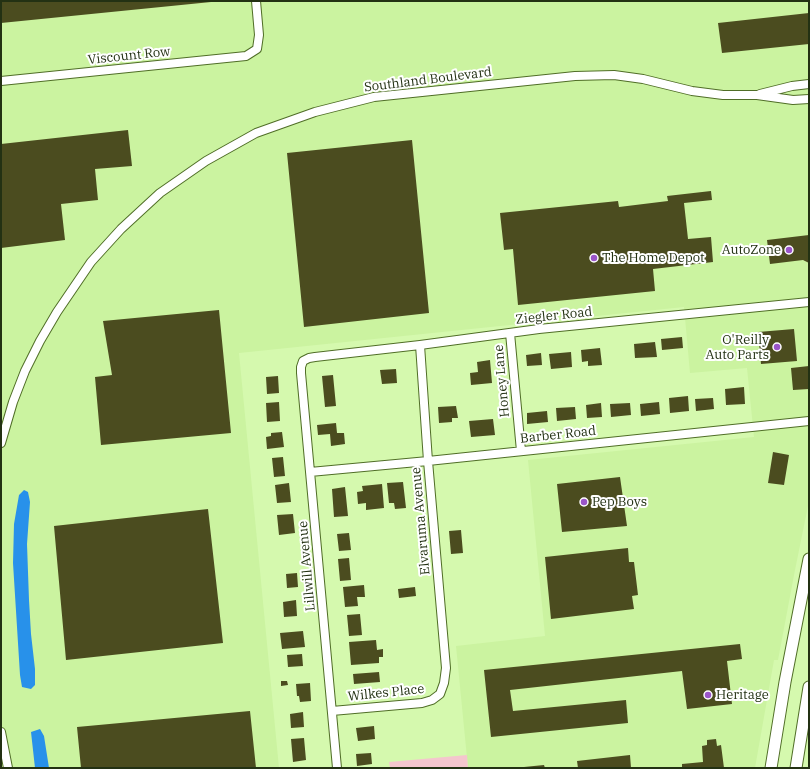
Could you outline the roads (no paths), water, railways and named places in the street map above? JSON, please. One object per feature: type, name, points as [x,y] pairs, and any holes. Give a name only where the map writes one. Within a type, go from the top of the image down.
[{"type":"main road","points":[[772,768],[784,687],[809,559]]},
{"type":"main road","points":[[796,768],[809,687]]},
{"type":"street","name":"Viscount Row","points":[[1,81],[246,56],[257,48],[259,35],[256,1]]},
{"type":"street","name":"Southland Boulevard","points":[[1,443],[13,402],[25,371],[57,312],[91,262],[121,229],[160,193],[206,161],[256,133],[315,112],[374,97],[575,76],[614,75],[692,91],[723,95],[757,95],[793,100],[809,99]]},
{"type":"street","name":"Southland Boulevard","points":[[757,95],[792,86],[809,84]]},
{"type":"street","name":"Ziegler Road","points":[[303,361],[315,357],[510,333],[809,302]]},
{"type":"street","name":"Honey Lane","points":[[510,333],[521,451]]},
{"type":"street","name":"Elvaruma Avenue","points":[[420,345],[428,461],[446,668],[444,683],[440,694]]},
{"type":"street","name":"Lillwill Avenue","points":[[303,361],[301,373],[337,768]]},
{"type":"street","name":"Barber Road","points":[[310,472],[809,421]]},
{"type":"street","name":"Wilkes Place","points":[[332,711],[422,703],[432,700],[440,694]]},
{"type":"street","points":[[1,732],[8,768]]},
{"type":"water","points":[[24,490],[28,492],[30,502],[27,544],[31,634],[35,669],[35,685],[31,689],[22,687],[20,675],[13,563],[14,524],[19,495]]},
{"type":"water","points":[[40,729],[44,736],[49,768],[35,768],[31,732]]},
{"type":"place","name":"AutoZone","points":[[789,250]]},
{"type":"place","name":"The Home Depot","points":[[594,258]]},
{"type":"place","name":"O'Reilly Auto Parts","points":[[777,347]]},
{"type":"place","name":"Pep Boys","points":[[584,502]]},
{"type":"place","name":"Heritage","points":[[708,695]]}]
